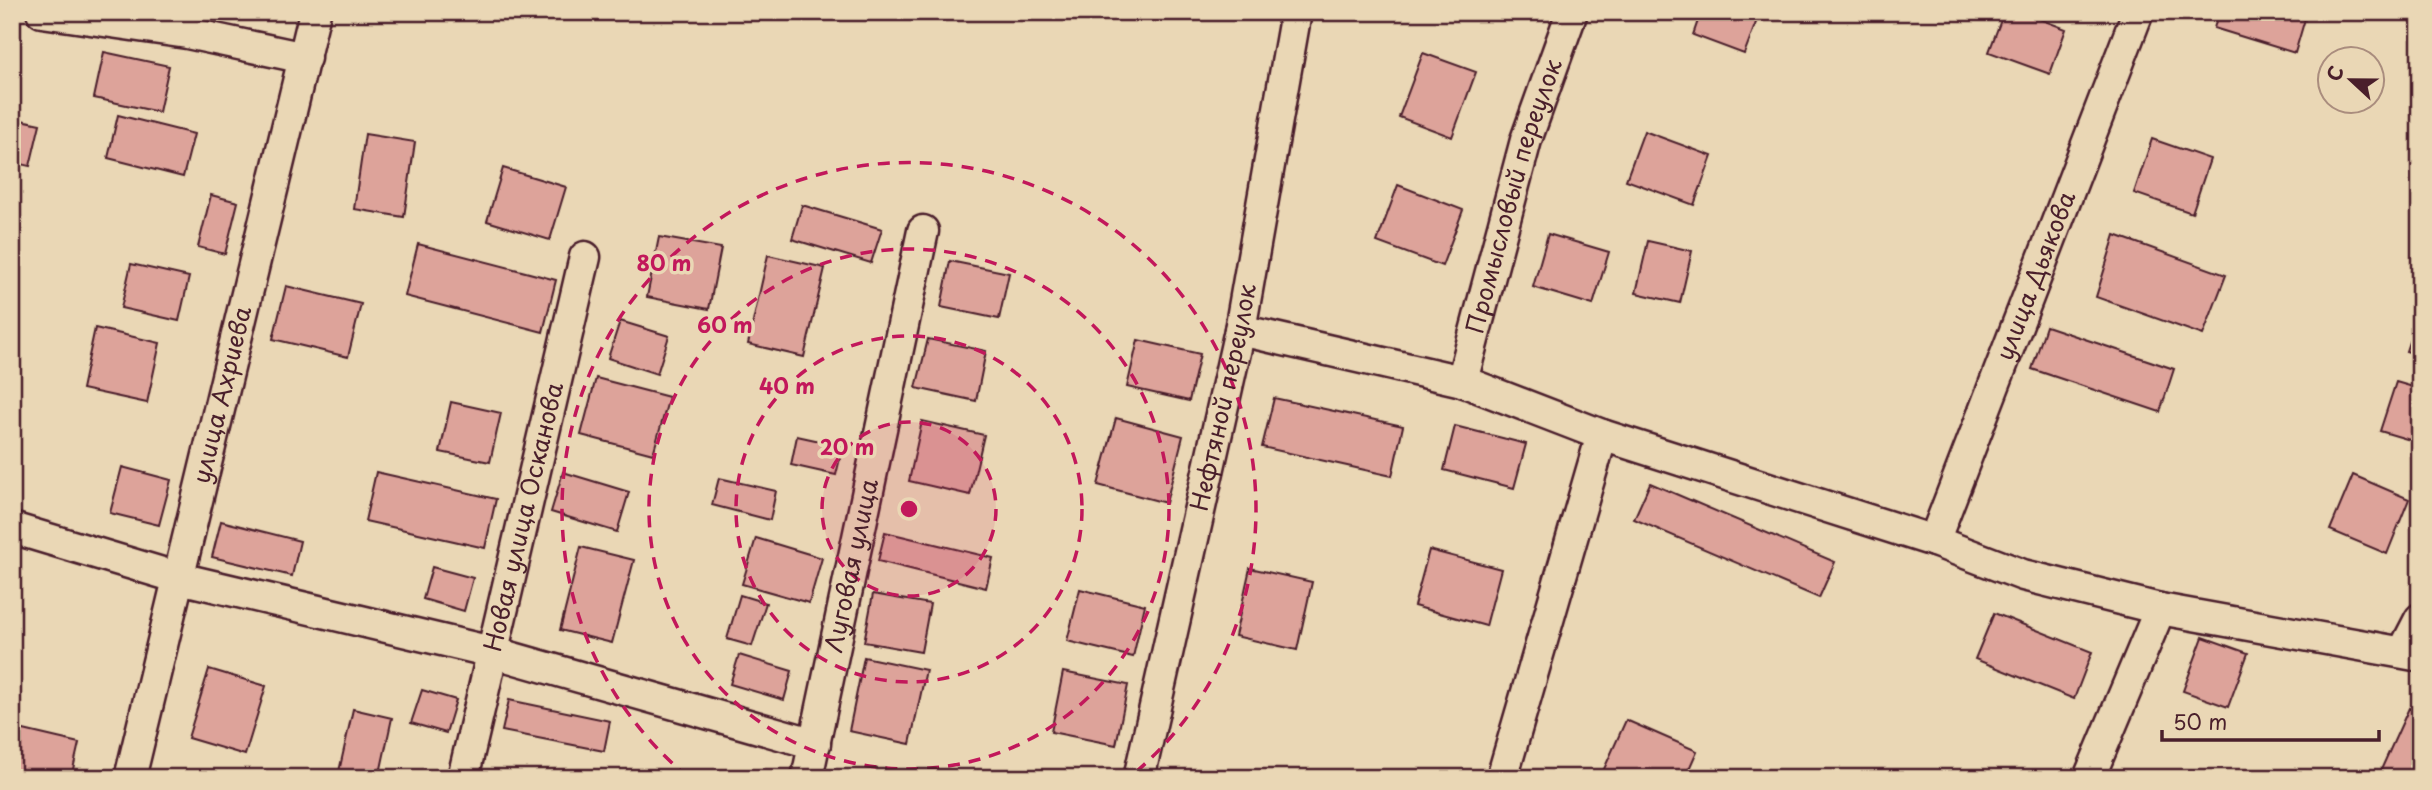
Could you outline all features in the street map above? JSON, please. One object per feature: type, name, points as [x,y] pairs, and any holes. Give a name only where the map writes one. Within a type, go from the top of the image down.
[{"type":"street","points":[[41,12],[187,33],[305,58]]},
{"type":"street","name":"улица Ахриева","points":[[130,778],[314,12]]},
{"type":"street","name":"Нефтяной переулок","points":[[1139,778],[1240,330],[1296,12]]},
{"type":"street","name":"Промысловый переулок","points":[[1462,381],[1526,140],[1572,12]]},
{"type":"street","name":"улица Дьякова","points":[[1934,541],[2138,12]]},
{"type":"street","name":"Луговая улица","points":[[807,778],[923,231]]},
{"type":"street","name":"Новая улица Осканова","points":[[463,778],[585,257]]},
{"type":"street","points":[[1240,330],[1462,381],[1602,436],[1934,541],[2023,575],[2160,609],[2411,654],[2420,619]]},
{"type":"street","points":[[1502,778],[1602,436]]},
{"type":"street","points":[[12,528],[179,578],[492,652],[815,744]]},
{"type":"street","points":[[2089,778],[2160,609]]},
{"type":"building","points":[[1701,12],[1760,12],[1744,54],[1693,35]]},
{"type":"building","points":[[2004,12],[2021,12],[2066,29],[2050,74],[1989,52]]},
{"type":"building","points":[[2219,12],[2307,12],[2295,53],[2214,28]]},
{"type":"building","points":[[104,52],[169,66],[159,112],[94,98]]},
{"type":"building","points":[[1423,53],[1476,72],[1452,137],[1399,117]]},
{"type":"building","points":[[118,115],[194,134],[183,177],[108,158]]},
{"type":"building","points":[[12,118],[40,124],[30,166],[12,162]]},
{"type":"building","points":[[1644,131],[1712,156],[1694,205],[1626,180]]},
{"type":"building","points":[[365,134],[415,142],[404,217],[354,209]]},
{"type":"building","points":[[2152,139],[2210,159],[2192,213],[2134,193]]},
{"type":"building","points":[[503,168],[566,187],[550,240],[487,221]]},
{"type":"building","points":[[1398,185],[1463,210],[1442,266],[1377,242]]},
{"type":"building","points":[[211,195],[238,202],[225,254],[198,247]]},
{"type":"building","points":[[802,205],[882,229],[871,263],[792,239]]},
{"type":"building","points":[[12,227],[20,228],[12,263]]},
{"type":"building","points":[[1548,234],[1609,252],[1593,305],[1533,287]]},
{"type":"building","points":[[2115,235],[2226,275],[2203,335],[2096,297]]},
{"type":"building","points":[[659,237],[721,248],[709,309],[647,297]]},
{"type":"building","points":[[1648,241],[1692,251],[1680,303],[1636,293]]},
{"type":"building","points":[[418,244],[556,280],[543,332],[405,296]]},
{"type":"building","points":[[768,255],[825,268],[804,357],[748,344]]},
{"type":"building","points":[[950,261],[1009,273],[999,319],[941,307]]},
{"type":"building","points":[[131,264],[189,277],[179,321],[121,308]]},
{"type":"building","points":[[286,286],[361,304],[348,357],[273,339]]},
{"type":"building","points":[[2420,308],[2420,355],[2406,351]]},
{"type":"building","points":[[620,321],[669,336],[657,374],[608,358]]},
{"type":"building","points":[[2046,326],[2174,369],[2160,412],[2032,369]]},
{"type":"building","points":[[95,328],[160,343],[147,403],[82,389]]},
{"type":"building","points":[[928,339],[986,351],[976,401],[916,388]]},
{"type":"building","points":[[1138,340],[1200,354],[1189,401],[1127,387]]},
{"type":"building","points":[[596,378],[669,397],[653,454],[581,435]]},
{"type":"building","points":[[2396,382],[2420,389],[2420,443],[2380,431]]},
{"type":"building","points":[[1274,398],[1403,426],[1392,476],[1262,447]]},
{"type":"building","points":[[451,402],[501,413],[490,462],[440,452]]},
{"type":"building","points":[[1116,418],[1183,436],[1166,503],[1098,485]]},
{"type":"building","points":[[922,421],[984,435],[970,495],[909,481]]},
{"type":"building","points":[[1455,426],[1526,444],[1514,488],[1444,470]]},
{"type":"building","points":[[797,436],[843,446],[836,475],[791,465]]},
{"type":"building","points":[[122,467],[171,480],[159,525],[110,513]]},
{"type":"building","points":[[376,472],[496,499],[485,548],[365,521]]},
{"type":"building","points":[[563,472],[629,492],[617,532],[551,512]]},
{"type":"building","points":[[2353,475],[2409,499],[2387,554],[2330,530]]},
{"type":"building","points":[[719,478],[776,491],[770,520],[712,505]]},
{"type":"building","points":[[1650,483],[1835,562],[1819,598],[1634,519]]},
{"type":"building","points":[[221,521],[300,541],[292,576],[212,557]]},
{"type":"building","points":[[885,532],[993,558],[986,588],[878,561]]},
{"type":"building","points":[[756,538],[822,558],[809,603],[742,584]]},
{"type":"building","points":[[581,547],[634,560],[612,643],[560,630]]},
{"type":"building","points":[[1429,550],[1501,569],[1486,626],[1414,606]]},
{"type":"building","points":[[432,567],[473,578],[464,611],[423,599]]},
{"type":"building","points":[[1250,568],[1312,582],[1297,650],[1235,636]]},
{"type":"building","points":[[1080,589],[1145,605],[1133,657],[1067,641]]},
{"type":"building","points":[[873,594],[930,604],[921,652],[864,642]]},
{"type":"building","points":[[740,595],[766,603],[752,646],[727,639]]},
{"type":"building","points":[[1994,613],[2092,652],[2074,699],[1975,659]]},
{"type":"building","points":[[2203,637],[2248,653],[2228,707],[2183,691]]},
{"type":"building","points":[[739,655],[792,671],[784,700],[730,684]]},
{"type":"building","points":[[864,657],[926,670],[910,744],[849,731]]},
{"type":"building","points":[[209,669],[266,686],[245,755],[188,738]]},
{"type":"building","points":[[1063,672],[1128,685],[1116,745],[1051,732]]},
{"type":"building","points":[[422,690],[456,700],[446,733],[411,723]]},
{"type":"building","points":[[509,700],[610,721],[604,751],[502,731]]},
{"type":"building","points":[[2409,708],[2420,714],[2420,778],[2392,778],[2380,772]]},
{"type":"building","points":[[353,709],[392,718],[379,778],[338,776]]},
{"type":"building","points":[[1626,720],[1697,751],[1685,778],[1600,778]]},
{"type":"building","points":[[15,728],[79,743],[71,778],[12,778]]},
{"type":"building","points":[[1203,769],[1236,778],[1201,778]]},
{"type":"building","points":[[1038,773],[1062,778],[1037,778]]}]
